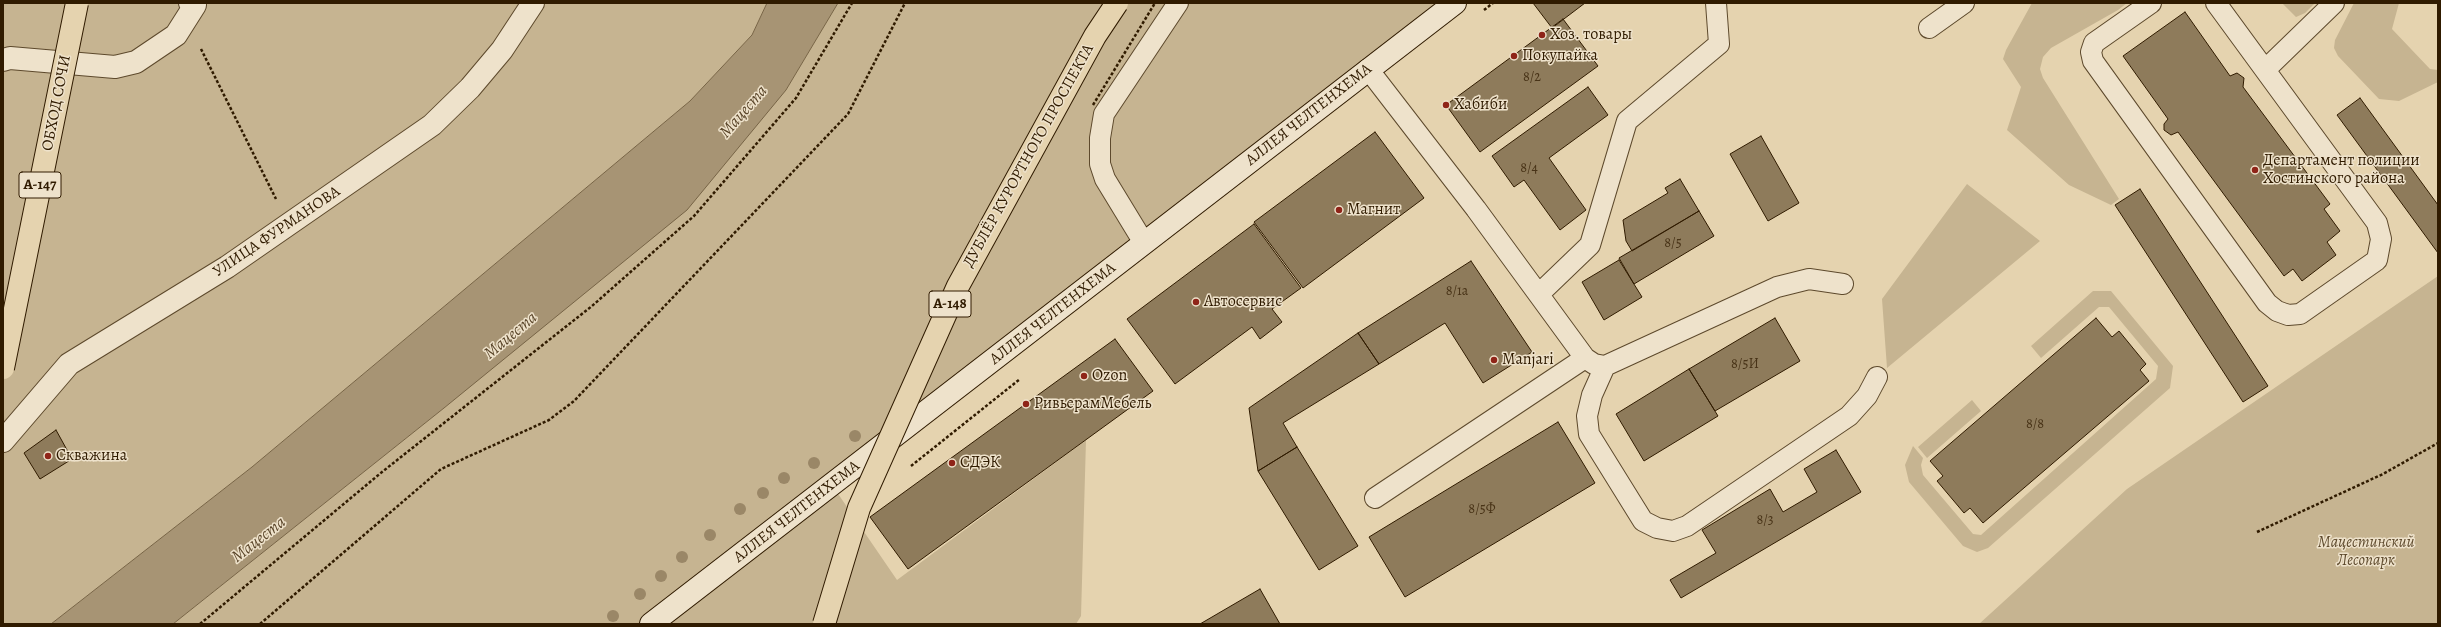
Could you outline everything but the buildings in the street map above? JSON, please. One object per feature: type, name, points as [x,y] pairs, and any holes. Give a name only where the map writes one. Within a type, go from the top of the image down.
[{"type":"highway","name":"ОБХОД СОЧИ","points":[[3,368],[77,3]]},
{"type":"highway","name":"ДУБЛЁР КУРОРТНОГО ПРОСПЕКТА","points":[[824,624],[859,508],[958,286],[1095,36],[1117,3]]},
{"type":"main road","name":"УЛИЦА ФУРМАНОВА","points":[[3,441],[69,364],[227,266],[289,225],[432,125],[479,78],[502,50],[533,3]]},
{"type":"main road","name":"АЛЛЕЯ ЧЕЛТЕНХЕМА","points":[[651,624],[1455,3]]},
{"type":"main road","points":[[3,60],[10,58],[115,67],[136,62],[176,35],[192,8]]},
{"type":"lane","points":[[1144,243],[1105,179],[1100,164],[1100,138],[1104,114],[1178,3]]},
{"type":"lane","points":[[1539,294],[1590,245],[1627,121],[1719,44],[1716,3]]},
{"type":"lane","points":[[1929,28],[1964,3]]},
{"type":"lane","points":[[2151,3],[2094,43],[2091,52],[2093,61],[2267,303],[2277,311],[2288,315],[2300,314],[2377,260],[2381,239],[2377,223],[2216,3]]},
{"type":"lane","points":[[2266,70],[2334,3]]},
{"type":"lane","points":[[1368,69],[1476,209],[1585,358],[1594,364],[1605,366],[1777,287],[1809,279],[1843,284]]},
{"type":"lane","points":[[1375,498],[1585,358]]},
{"type":"lane","points":[[1605,366],[1592,395],[1587,416],[1589,434],[1644,520],[1657,528],[1672,531],[1687,526],[1849,416],[1867,396],[1877,377]]},
{"type":"path","points":[[200,624],[382,472],[592,306],[694,216],[796,98],[852,3]]},
{"type":"path","points":[[260,624],[441,468],[549,420],[574,402],[848,114],[905,3]]},
{"type":"path","points":[[1089,112],[1155,3]]},
{"type":"path","points":[[192,8],[289,225]]},
{"type":"path","points":[[2257,532],[2383,474],[2438,443]]},
{"type":"green space","points":[[3,3],[767,3],[752,35],[690,101],[252,467],[51,624],[3,624]]},
{"type":"green space","points":[[838,3],[1455,3],[832,485],[897,580],[1086,440],[1081,616],[1076,624],[173,624],[444,408],[786,90]]},
{"type":"green space","points":[[2032,3],[2127,3],[2118,10],[2051,48],[2043,57],[2040,69],[2043,78],[2119,199],[2111,205],[2069,185],[2007,130],[2021,87],[2003,59],[2006,50]]},
{"type":"green space","points":[[2282,3],[2315,3],[2305,13],[2296,17]]},
{"type":"green space","points":[[2354,3],[2399,3],[2392,29],[2430,69],[2438,70],[2438,82],[2399,101],[2379,99],[2338,56],[2334,48],[2335,40]]},
{"type":"green space","points":[[1967,184],[2040,241],[1887,368],[1882,299]]},
{"type":"green space","name":"Мацестинский Лесопарк","points":[[2438,276],[2438,624],[1979,624],[2127,489]]},
{"type":"green space","points":[[2093,291],[2111,291],[2173,366],[2170,388],[1988,548],[1977,552],[1963,546],[1909,482],[1905,465],[1913,446],[1923,458],[1921,465],[1923,475],[1973,534],[1981,535],[2156,379],[2158,366],[2109,307],[2099,307],[2041,358],[2031,346]]},
{"type":"green space","points":[[1972,400],[1981,411],[1927,458],[1918,447]]},
{"type":"water","name":"Мацеста","points":[[767,3],[838,3],[786,90],[687,210],[444,408],[173,624],[51,624],[252,467],[690,101],[752,35]]},
{"type":"place","name":"Хоз. товары","points":[[1542,35]]},
{"type":"place","name":"Покупайка","points":[[1514,56]]},
{"type":"place","name":"Хабиби","points":[[1446,105]]},
{"type":"place","name":"Департамент полиции Хостинского района","points":[[2255,170]]},
{"type":"place","name":"Магнит","points":[[1339,210]]},
{"type":"place","name":"Автосервис","points":[[1196,302]]},
{"type":"place","name":"Manjari","points":[[1494,360]]},
{"type":"place","name":"Ozon","points":[[1084,376]]},
{"type":"place","name":"РивьерамМебель","points":[[1026,404]]},
{"type":"place","name":"Скважина","points":[[48,456]]},
{"type":"place","name":"СДЭК","points":[[952,463]]}]
